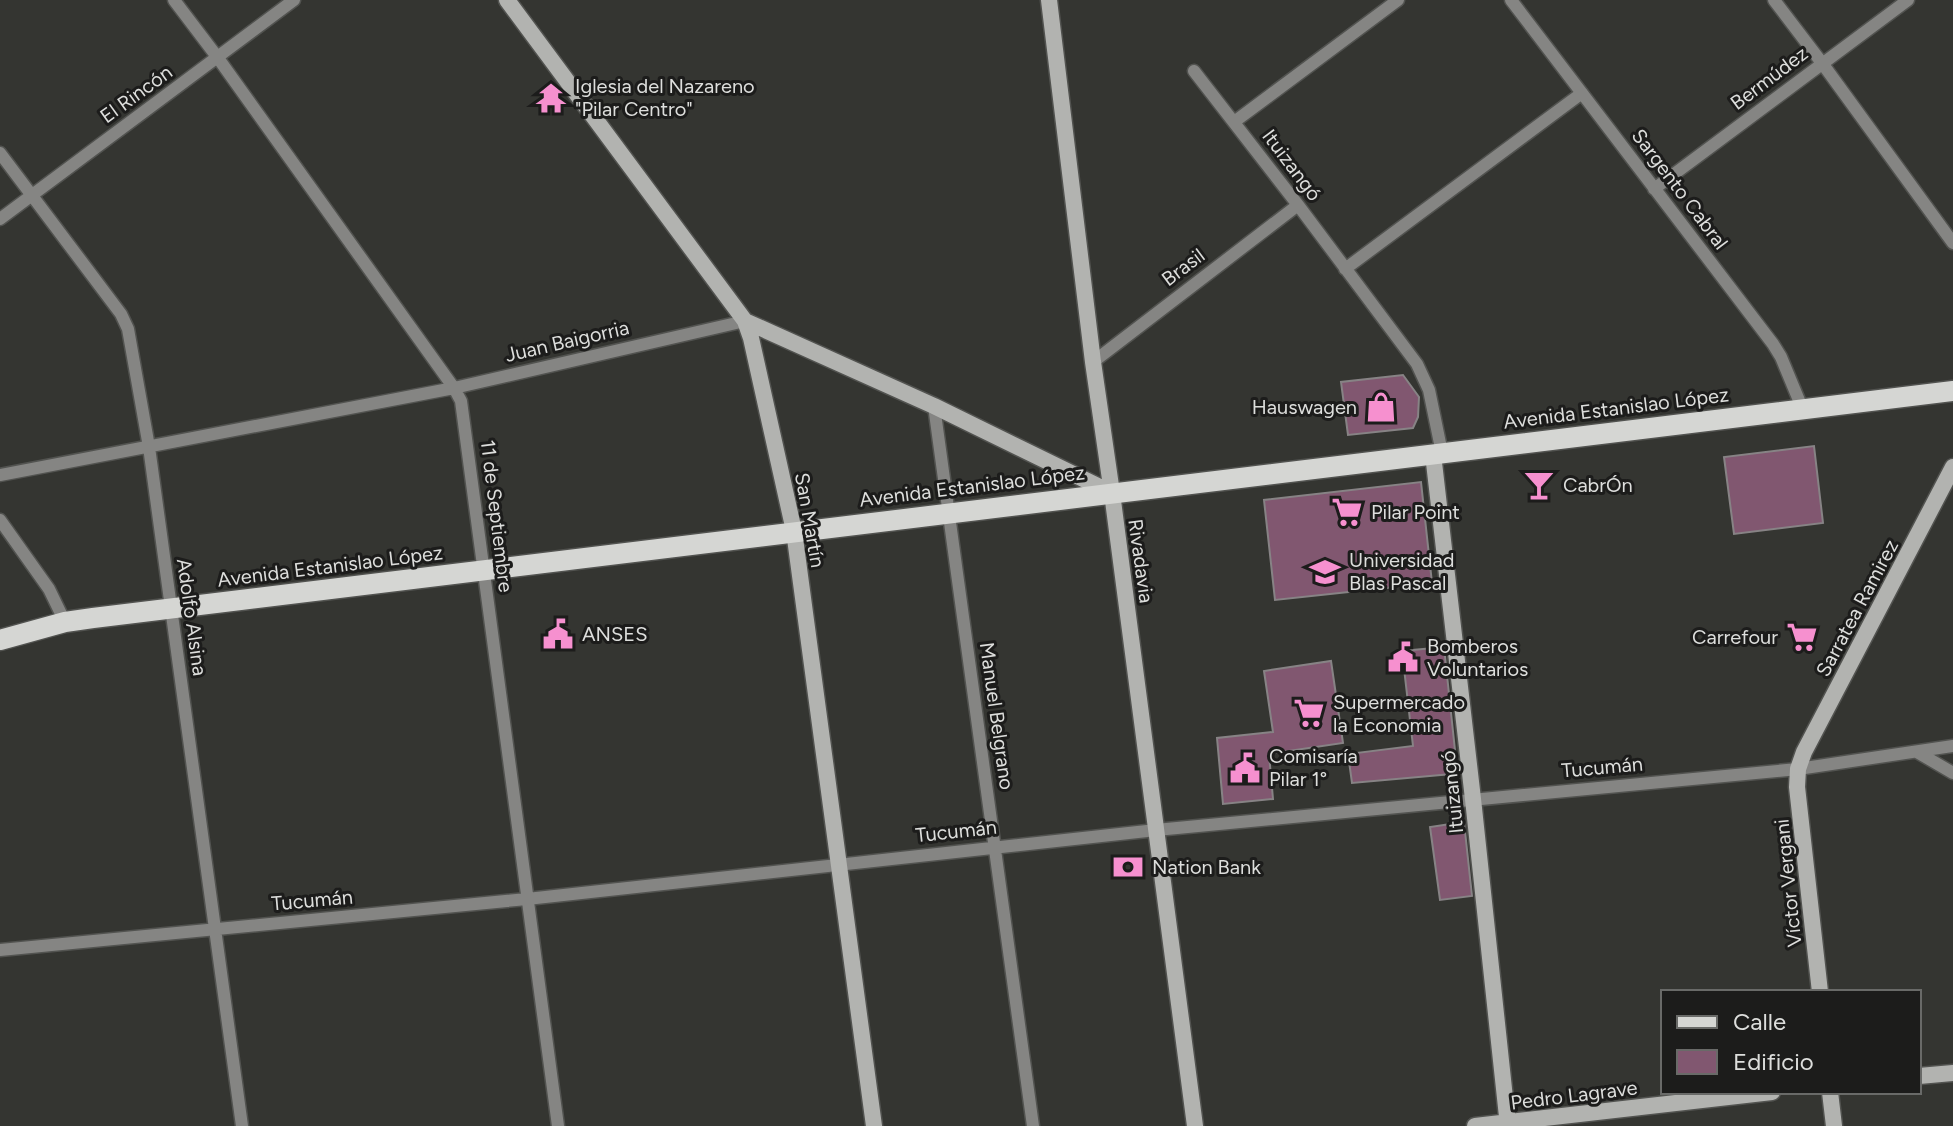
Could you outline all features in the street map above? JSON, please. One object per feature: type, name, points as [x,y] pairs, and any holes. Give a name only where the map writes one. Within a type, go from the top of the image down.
[{"type":"main road","name":"Avenida Estanislao López","points":[[0,640],[65,622],[1953,391]]},
{"type":"street","name":"11 de Septiembre","points":[[174,0],[454,388],[463,413],[558,1126]]},
{"type":"street","name":"El Rincón","points":[[0,219],[294,0]]},
{"type":"street","name":"San Martín","points":[[507,0],[745,321],[751,338],[794,531],[874,1126]]},
{"type":"street","name":"Rivadavia","points":[[1049,0],[1093,362],[1195,1126]]},
{"type":"street","points":[[1234,122],[1398,0]]},
{"type":"street","name":"Sargento Cabral","points":[[1511,0],[1773,344],[1803,410]]},
{"type":"street","points":[[1774,0],[1953,243]]},
{"type":"street","name":"Bermúdez","points":[[1654,189],[1908,0]]},
{"type":"street","name":"Ituizangó","points":[[1194,71],[1417,364],[1429,390],[1508,1124]]},
{"type":"street","points":[[1345,269],[1582,93]]},
{"type":"street","name":"Adolfo Alsina","points":[[0,153],[121,314],[128,329],[149,447],[242,1126]]},
{"type":"street","name":"Brasil","points":[[1093,362],[1298,205]]},
{"type":"street","name":"Juan Baigorria","points":[[0,475],[454,388],[745,321]]},
{"type":"street","points":[[745,321],[934,406],[1112,493]]},
{"type":"street","name":"Manuel Belgrano","points":[[934,406],[1033,1126]]},
{"type":"street","name":"Sarratea Ramirez","points":[[1798,769],[1804,752],[1953,467]]},
{"type":"street","points":[[0,520],[49,589],[65,622]]},
{"type":"street","name":"Tucumán","points":[[0,950],[527,899],[1156,830],[1798,769],[1953,746]]},
{"type":"street","points":[[1917,752],[1953,773]]},
{"type":"street","name":"Víctor Vergani","points":[[1798,769],[1797,787],[1820,990]]},
{"type":"street","points":[[1921,1076],[1953,1073]]},
{"type":"street","name":"Pedro Lagrave","points":[[1475,1126],[1756,1094]]},
{"type":"street","points":[[1830,1094],[1834,1126]]},
{"type":"building","name":"Hauswagen","points":[[1403,375],[1419,397],[1418,417],[1413,428],[1348,435],[1341,382]]},
{"type":"building","points":[[1814,446],[1823,523],[1734,534],[1724,457]]},
{"type":"building","points":[[1421,482],[1432,583],[1275,600],[1264,500]]},
{"type":"building","points":[[1444,647],[1457,769],[1452,774],[1352,783],[1348,754],[1413,746],[1402,651]]},
{"type":"building","points":[[1331,661],[1343,743],[1269,754],[1273,799],[1223,804],[1217,738],[1273,732],[1264,671]]},
{"type":"building","points":[[1464,822],[1472,896],[1440,900],[1430,827]]},
{"type":"place","name":"Iglesia del Nazareno \"Pilar Centro\"","points":[[551,98]]},
{"type":"place","name":"Hauswagen","points":[[1381,407]]},
{"type":"place","name":"CabrÓn","points":[[1539,485]]},
{"type":"place","name":"Pilar Point","points":[[1347,512]]},
{"type":"place","name":"Universidad Blas Pascal","points":[[1325,572]]},
{"type":"place","name":"ANSES","points":[[558,634]]},
{"type":"place","name":"Carrefour","points":[[1802,637]]},
{"type":"place","name":"Bomberos Voluntarios","points":[[1403,657]]},
{"type":"place","name":"Supermercado la Economia","points":[[1309,713]]},
{"type":"place","name":"Comisaría Pilar 1°","points":[[1245,768]]},
{"type":"place","name":"Nation Bank","points":[[1128,867]]}]
